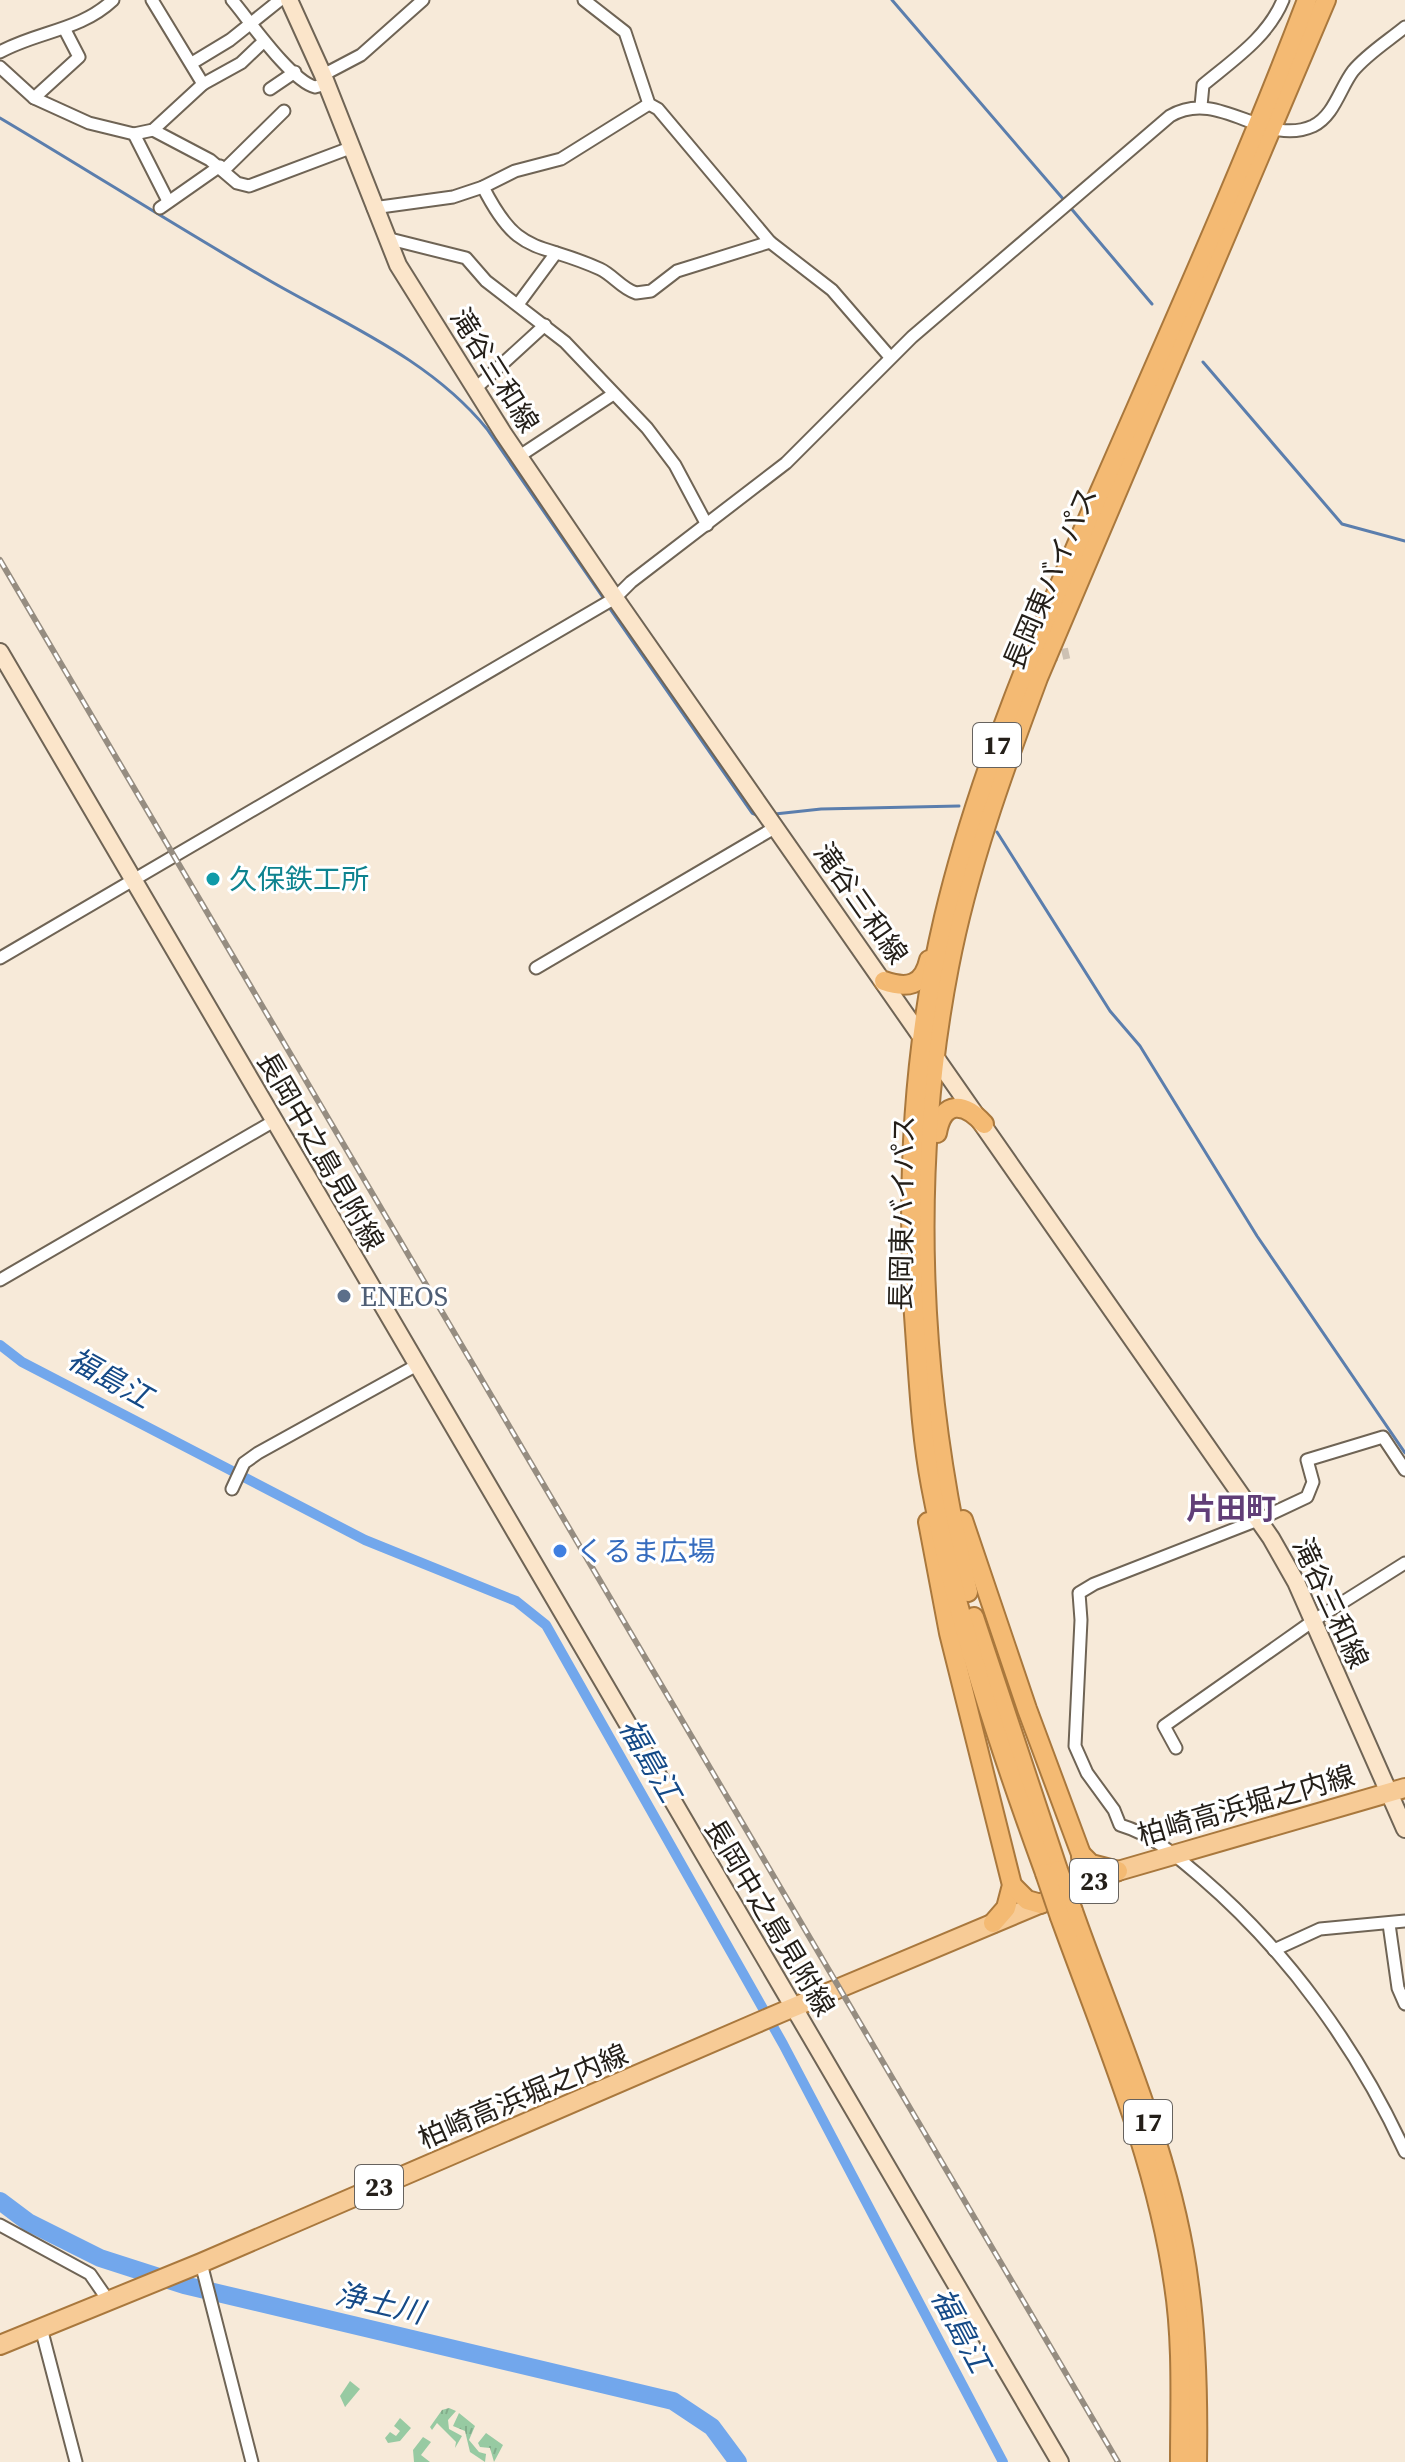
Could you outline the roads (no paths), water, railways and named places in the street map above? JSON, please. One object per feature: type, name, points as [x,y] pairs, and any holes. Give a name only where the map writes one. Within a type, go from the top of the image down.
[{"type":"highway","name":"長岡東バイパス","points":[[949,1539],[924,1277],[937,1056],[949,965],[1004,768],[1079,576],[1266,126],[1307,0]]},
{"type":"highway","name":"長岡東バイパス","points":[[949,1539],[921,1464],[909,1233],[923,1037],[943,923],[958,865],[1024,673],[1266,126],[1326,0]]},
{"type":"highway","points":[[884,981],[908,986],[925,974],[957,847],[990,748],[1024,673]]},
{"type":"highway","points":[[934,1404],[932,1184],[937,1130],[943,1115],[957,1107],[968,1109],[984,1124]]},
{"type":"highway","points":[[949,1539],[1010,1662],[1081,1854],[1082,1873],[1072,1890]]},
{"type":"highway","points":[[949,1539],[1012,1885],[1019,1895],[1041,1904]]},
{"type":"highway","name":"17","points":[[949,1539],[1029,1810],[1169,2187],[1189,2283],[1180,2462]]},
{"type":"highway","points":[[1081,1854],[1091,1864],[1118,1871]]},
{"type":"highway","points":[[993,1923],[1006,1908],[1012,1885]]},
{"type":"highway","name":"17","points":[[1187,2341],[1197,2462]]},
{"type":"main road","name":"滝谷三和線","points":[[289,0],[324,80],[373,208],[411,288],[518,457],[1282,1556],[1397,1790],[1405,1829]]},
{"type":"main road","name":"長岡中之島見附線","points":[[0,652],[417,1365],[787,2010],[1055,2460]]},
{"type":"main road","name":"柏崎高浜堀之内線","points":[[0,2345],[201,2263],[1118,1871],[1397,1790]]},
{"type":"street","points":[[0,52],[37,35],[65,30],[89,19],[113,0]]},
{"type":"street","points":[[152,0],[203,84]]},
{"type":"street","points":[[232,0],[263,42],[310,86],[361,55],[423,0]]},
{"type":"street","points":[[192,63],[280,0]]},
{"type":"street","points":[[584,0],[625,32],[649,104],[658,109],[770,242],[832,290],[890,357]]},
{"type":"street","points":[[1201,106],[1203,85],[1265,30],[1283,0]]},
{"type":"street","points":[[0,958],[615,598],[631,582],[786,463],[890,357],[1161,123],[1186,108],[1201,106],[1220,109],[1266,126],[1302,129],[1321,120],[1357,67],[1405,27]]},
{"type":"street","points":[[34,98],[79,57],[65,30]]},
{"type":"street","points":[[0,67],[34,98],[89,123],[134,134],[153,130],[203,84],[241,63],[263,42]]},
{"type":"street","points":[[270,89],[295,72]]},
{"type":"street","points":[[373,208],[442,199],[483,187],[515,171],[561,159],[649,104]]},
{"type":"street","points":[[134,134],[164,204],[222,168],[284,111]]},
{"type":"street","points":[[153,130],[222,168],[237,183],[249,186],[350,148]]},
{"type":"street","points":[[483,187],[511,233],[605,271],[630,291],[643,294],[677,271],[770,242]]},
{"type":"street","points":[[386,238],[466,258],[486,281],[545,325],[647,428],[675,465],[707,525]]},
{"type":"street","points":[[519,303],[556,253]]},
{"type":"street","points":[[476,388],[545,325]]},
{"type":"street","points":[[518,457],[612,395]]},
{"type":"street","points":[[536,968],[776,827]]},
{"type":"street","points":[[0,1280],[274,1121]]},
{"type":"street","points":[[234,1486],[241,1470],[258,1453],[417,1365]]},
{"type":"street","points":[[1405,1470],[1383,1437],[1307,1460],[1313,1482],[1311,1493],[1258,1520],[1094,1584],[1079,1593],[1080,1657],[1074,1729],[1079,1758],[1114,1810],[1120,1825],[1152,1837],[1173,1853],[1264,1935],[1337,2032],[1389,2116],[1405,2152]]},
{"type":"street","points":[[1176,1748],[1164,1726],[1313,1621],[1405,1566]]},
{"type":"street","points":[[1274,1950],[1320,1929],[1405,1921]]},
{"type":"street","points":[[1389,1924],[1398,1988],[1405,2004]]},
{"type":"street","points":[[0,2225],[90,2274],[108,2300]]},
{"type":"street","points":[[201,2263],[252,2462]]},
{"type":"street","points":[[41,2328],[76,2462]]},
{"type":"waterway","points":[[892,0],[1064,200]]},
{"type":"waterway","points":[[0,118],[238,262],[387,346],[440,383],[487,429],[604,599]]},
{"type":"waterway","points":[[1069,206],[1152,304]]},
{"type":"waterway","points":[[1203,362],[1342,524],[1405,541]]},
{"type":"waterway","points":[[608,606],[752,813],[759,816]]},
{"type":"waterway","points":[[775,814],[821,809],[959,806]]},
{"type":"waterway","points":[[997,832],[1110,1011],[1140,1046],[1257,1236],[1405,1453]]},
{"type":"waterway","name":"福島江","points":[[0,1345],[22,1362],[365,1540],[516,1601],[546,1625],[783,2044],[1003,2462]]},
{"type":"waterway","name":"浄土川","points":[[0,2201],[28,2222],[100,2258],[184,2285],[673,2401],[712,2427],[738,2462]]},
{"type":"tunnel","points":[[1046,658],[1069,653]]},
{"type":"railway","points":[[0,560],[1118,2462]]},
{"type":"place","name":"久保鉄工所","points":[[213,879]]},
{"type":"place","name":"ENEOS","points":[[344,1296]]},
{"type":"place","name":"くるま広場","points":[[560,1551]]},
{"type":"district","name":"片田町","points":[[1231,1508]]}]
